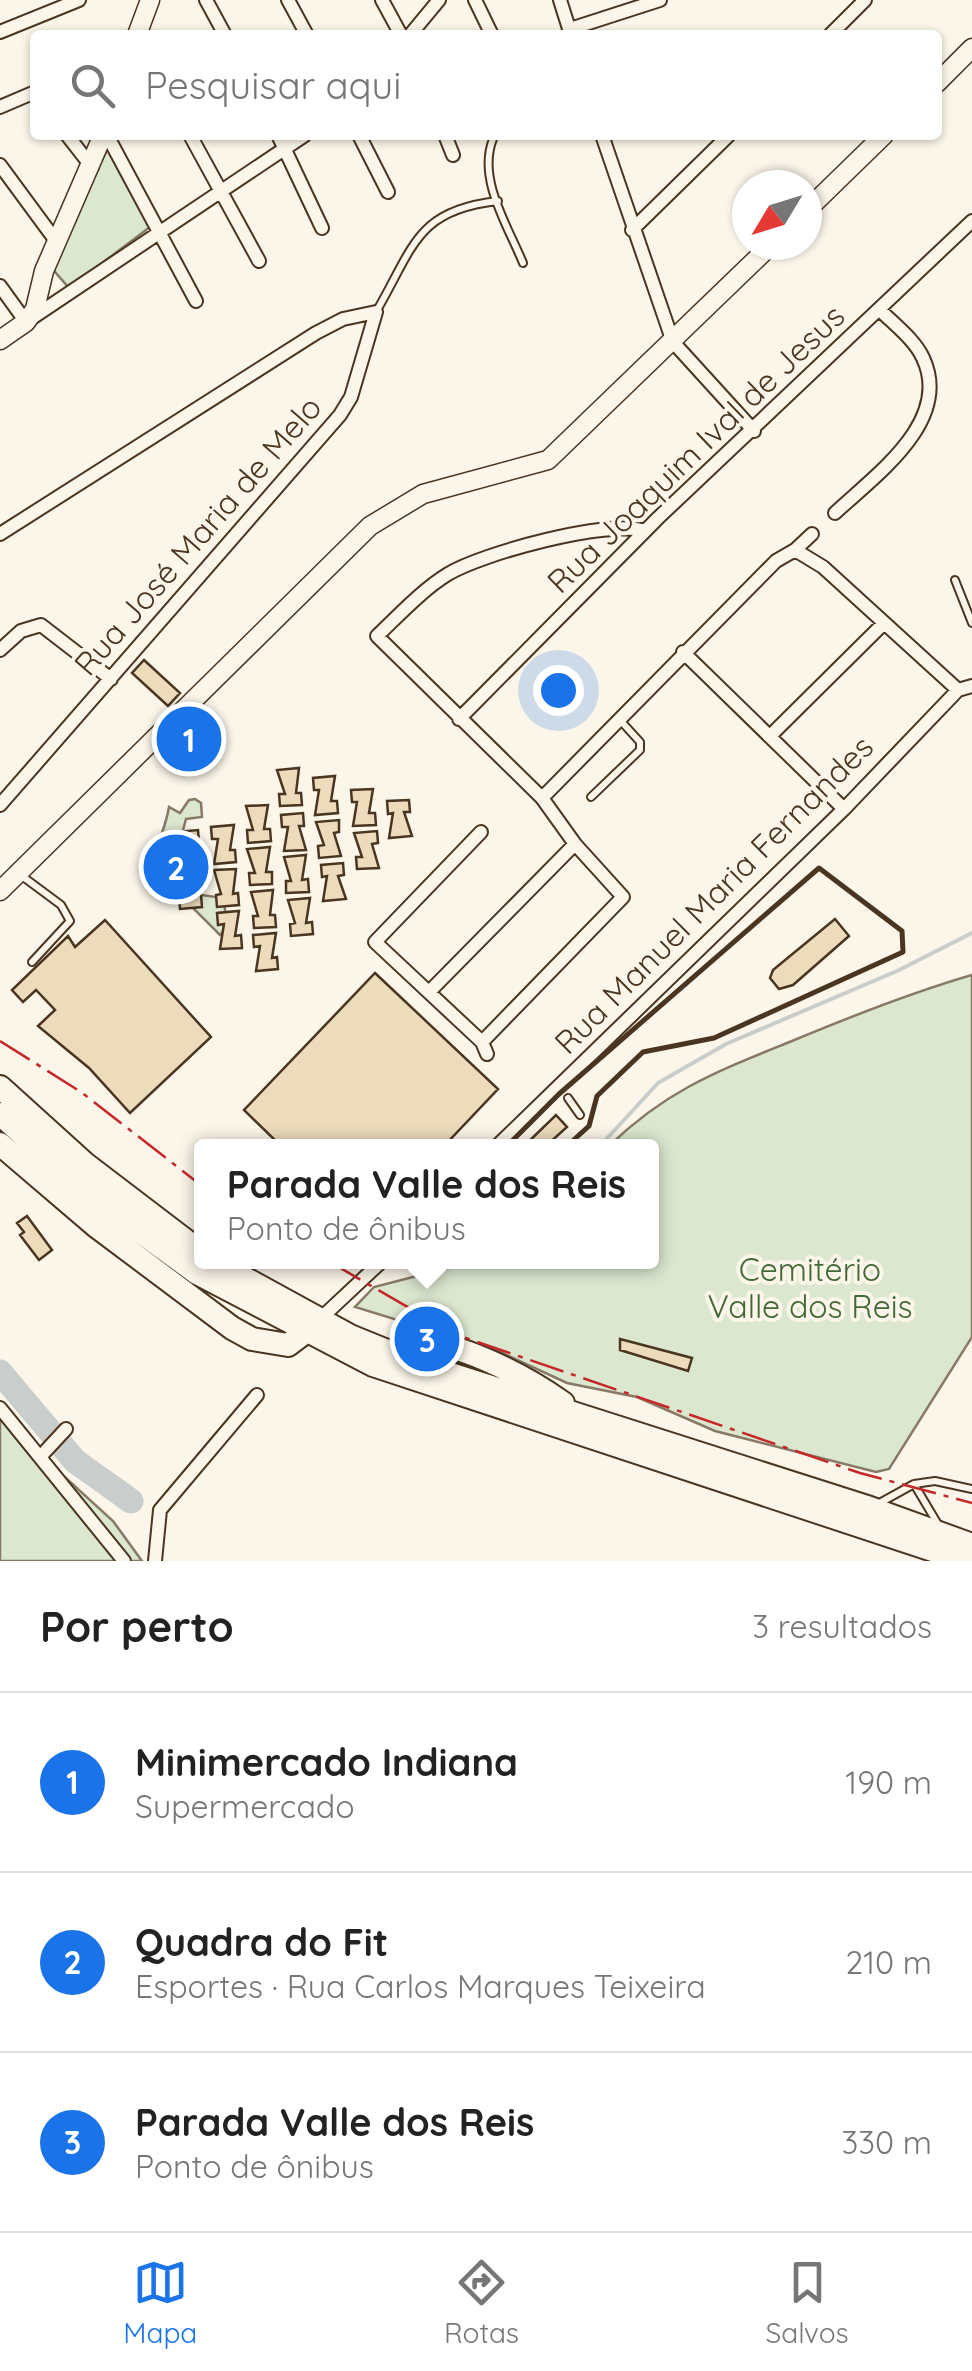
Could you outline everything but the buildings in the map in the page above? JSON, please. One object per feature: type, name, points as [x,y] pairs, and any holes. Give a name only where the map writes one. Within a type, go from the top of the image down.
[{"type":"highway","points":[[0,1087],[97,1174],[194,1247]]},
{"type":"highway","points":[[0,1114],[90,1195],[194,1268]]},
{"type":"highway","points":[[0,1144],[96,1226],[232,1328],[272,1345],[288,1345],[313,1327]]},
{"type":"highway","points":[[196,1269],[394,1364],[550,1424],[966,1561]]},
{"type":"highway","points":[[226,1269],[313,1327],[329,1344],[584,1416],[870,1508],[972,1546]]},
{"type":"street","points":[[0,32],[79,0]]},
{"type":"street","points":[[138,30],[150,0]]},
{"type":"street","points":[[206,0],[222,30]]},
{"type":"street","points":[[288,0],[304,30]]},
{"type":"street","points":[[382,0],[399,30]]},
{"type":"street","points":[[414,30],[440,0]]},
{"type":"street","points":[[475,0],[490,30]]},
{"type":"street","points":[[560,0],[569,30]]},
{"type":"street","points":[[576,30],[660,0]]},
{"type":"street","points":[[835,30],[865,0]]},
{"type":"street","points":[[942,78],[972,48]]},
{"type":"street","points":[[0,107],[30,94]]},
{"type":"street","points":[[72,140],[92,167]]},
{"type":"street","points":[[26,322],[36,309],[56,241],[103,140]]},
{"type":"street","points":[[108,140],[196,301]]},
{"type":"street","points":[[193,140],[260,262]]},
{"type":"street","points":[[281,140],[322,228]]},
{"type":"street","points":[[0,340],[298,140]]},
{"type":"street","points":[[362,140],[388,192]]},
{"type":"street","points":[[447,140],[453,155]]},
{"type":"street","points":[[604,140],[672,342],[754,431]]},
{"type":"street","points":[[632,230],[724,140]]},
{"type":"street","points":[[822,195],[879,140]]},
{"type":"street","points":[[0,164],[56,241]]},
{"type":"street","name":"Rua Joaquim Ival de Jesus","points":[[459,719],[646,531],[972,221]]},
{"type":"street","points":[[0,891],[382,516],[423,494],[548,460],[757,260]]},
{"type":"street","points":[[0,286],[26,322]]},
{"type":"street","points":[[836,513],[907,445],[927,400],[929,377],[918,349],[881,311]]},
{"type":"street","points":[[0,534],[316,332],[343,319],[376,312]]},
{"type":"street","name":"Rua José Maria de Melo","points":[[0,806],[340,415],[352,397],[376,312]]},
{"type":"street","points":[[480,832],[375,942],[484,1048],[617,907],[620,890],[574,844],[542,798],[377,636],[436,582],[463,567],[604,528],[646,531]]},
{"type":"street","points":[[542,798],[776,561],[812,534]]},
{"type":"street","points":[[795,550],[823,567],[882,625],[965,688]]},
{"type":"street","points":[[0,650],[21,631],[41,624],[112,679]]},
{"type":"street","points":[[770,736],[882,625]]},
{"type":"street","points":[[683,652],[844,809]]},
{"type":"street","name":"Rua Manuel Maria Fernandes","points":[[503,1139],[533,1104],[844,809],[965,688]]},
{"type":"street","points":[[430,992],[574,844]]},
{"type":"street","points":[[313,1327],[374,1269]]},
{"type":"street","points":[[156,1561],[160,1510],[256,1395]]},
{"type":"street","points":[[0,1408],[44,1452],[124,1561]]},
{"type":"street","points":[[44,1452],[66,1430]]},
{"type":"lane","points":[[493,140],[487,164],[524,263]]},
{"type":"lane","name":"Rua José Maria de Melo","points":[[376,312],[425,226],[455,208],[498,201]]},
{"type":"lane","points":[[954,580],[972,623]]},
{"type":"lane","points":[[590,798],[640,750],[640,742],[619,718]]},
{"type":"lane","points":[[18,874],[62,905],[70,921],[32,962]]},
{"type":"lane","points":[[568,1098],[580,1115]]},
{"type":"lane","points":[[870,1508],[914,1484],[935,1481],[972,1489]]},
{"type":"lane","points":[[914,1484],[945,1536]]},
{"type":"green space","points":[[108,148],[150,227],[69,288],[49,265]]},
{"type":"green space","points":[[189,800],[201,803],[202,817],[186,819],[182,834],[189,886],[181,892],[223,898],[228,927],[220,935],[176,891],[163,889],[155,868],[169,807],[180,813]]},
{"type":"green space","name":"Cemitério Valle dos Reis","points":[[972,975],[972,1337],[889,1469],[876,1472],[715,1431],[637,1397],[567,1383],[498,1351],[355,1307],[374,1287],[444,1269],[659,1269],[659,1139],[617,1139],[652,1110],[717,1072],[926,989]]},
{"type":"green space","points":[[0,1404],[57,1470],[113,1521],[142,1561],[0,1561]]},
{"type":"waterway","points":[[606,1139],[658,1083],[726,1044],[897,971],[972,933]]},
{"type":"waterway","points":[[0,1372],[75,1461],[131,1501]]},
{"type":"wall","points":[[514,1139],[559,1094],[819,868],[902,931],[903,952],[714,1038],[643,1052],[597,1096],[589,1126],[575,1139]]},
{"type":"power","points":[[0,1041],[81,1092],[194,1180]]},
{"type":"power","points":[[342,1269],[454,1334],[860,1473],[972,1503]]},
{"type":"place","name":"Minimercado Indiana","points":[[189,739]]},
{"type":"place","name":"Quadra do Fit","points":[[176,867]]},
{"type":"place","name":"Parada Valle dos Reis","points":[[427,1339]]}]
